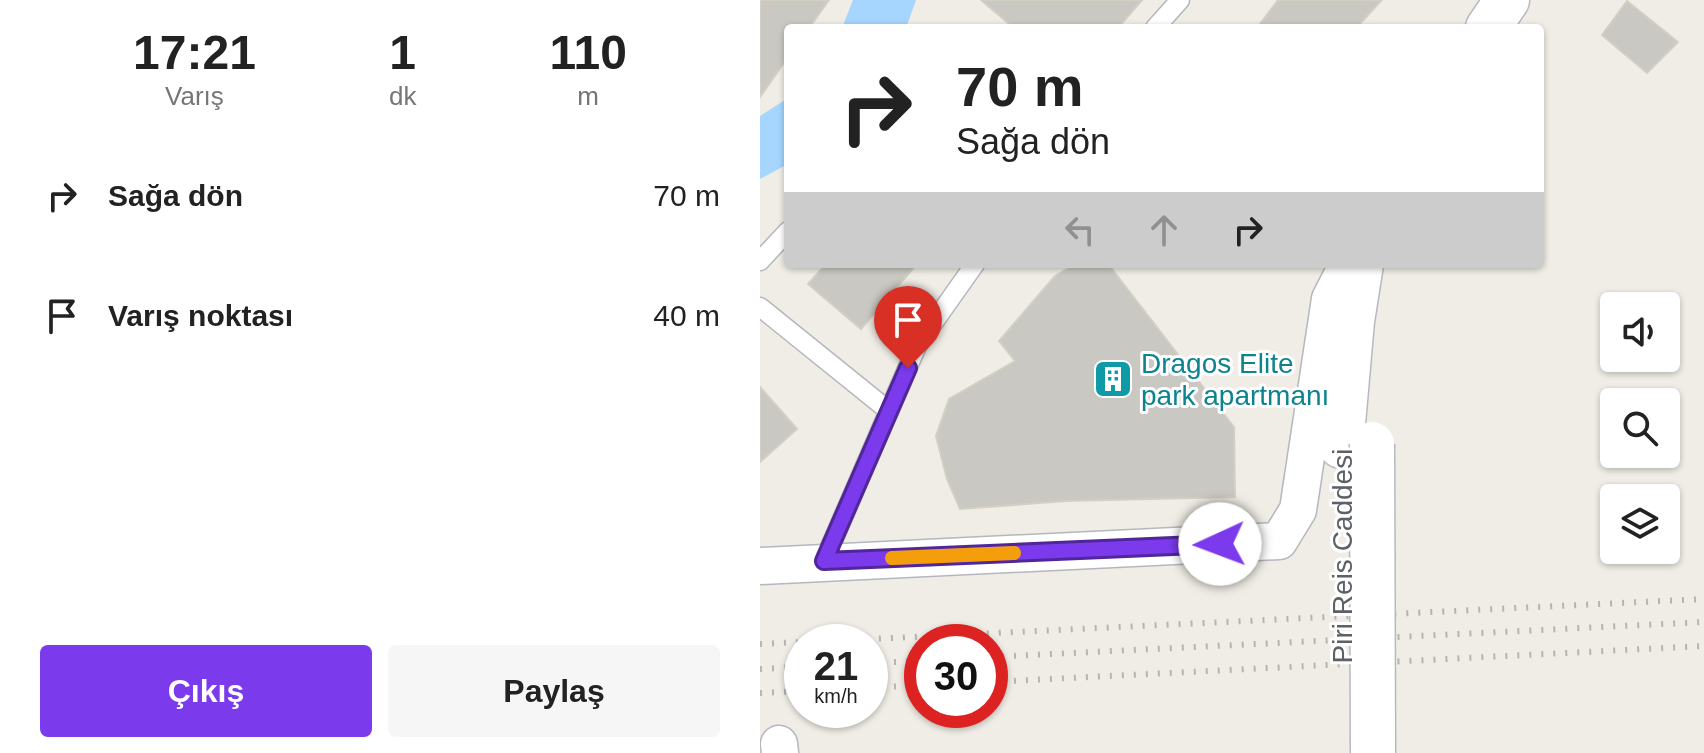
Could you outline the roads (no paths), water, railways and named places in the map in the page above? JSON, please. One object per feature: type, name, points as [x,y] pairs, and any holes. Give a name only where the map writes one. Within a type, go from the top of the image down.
[{"type":"main road","points":[[1458,24],[1472,0]]},
{"type":"main road","points":[[1491,24],[1507,0]]},
{"type":"main road","name":"Piri Reis Caddesi","points":[[1360,268],[1352,321],[1373,753]]},
{"type":"main road","name":"Piri Reis Caddesi","points":[[1342,753],[1356,445],[1387,268]]},
{"type":"street","points":[[760,566],[1279,541],[1298,510],[1330,299],[1346,268]]},
{"type":"lane","points":[[1159,24],[1180,0]]},
{"type":"lane","points":[[760,261],[784,235]]},
{"type":"lane","points":[[824,561],[917,346],[972,268]]},
{"type":"lane","points":[[760,307],[889,411]]},
{"type":"water","points":[[853,0],[916,0],[907,24],[844,24]]},
{"type":"water","points":[[784,101],[784,166],[760,179],[760,116]]},
{"type":"railway","points":[[888,638],[1704,599]]},
{"type":"railway","points":[[1008,656],[1704,622]]},
{"type":"railway","points":[[760,644],[784,643]]},
{"type":"railway","points":[[1008,681],[1704,646]]},
{"type":"railway","points":[[888,662],[904,662]]},
{"type":"railway","points":[[760,669],[784,668]]},
{"type":"railway","points":[[888,687],[904,686]]},
{"type":"railway","points":[[760,693],[784,692]]},
{"type":"place","name":"Dragos Elite park apartmanı","points":[[1113,379]]}]
